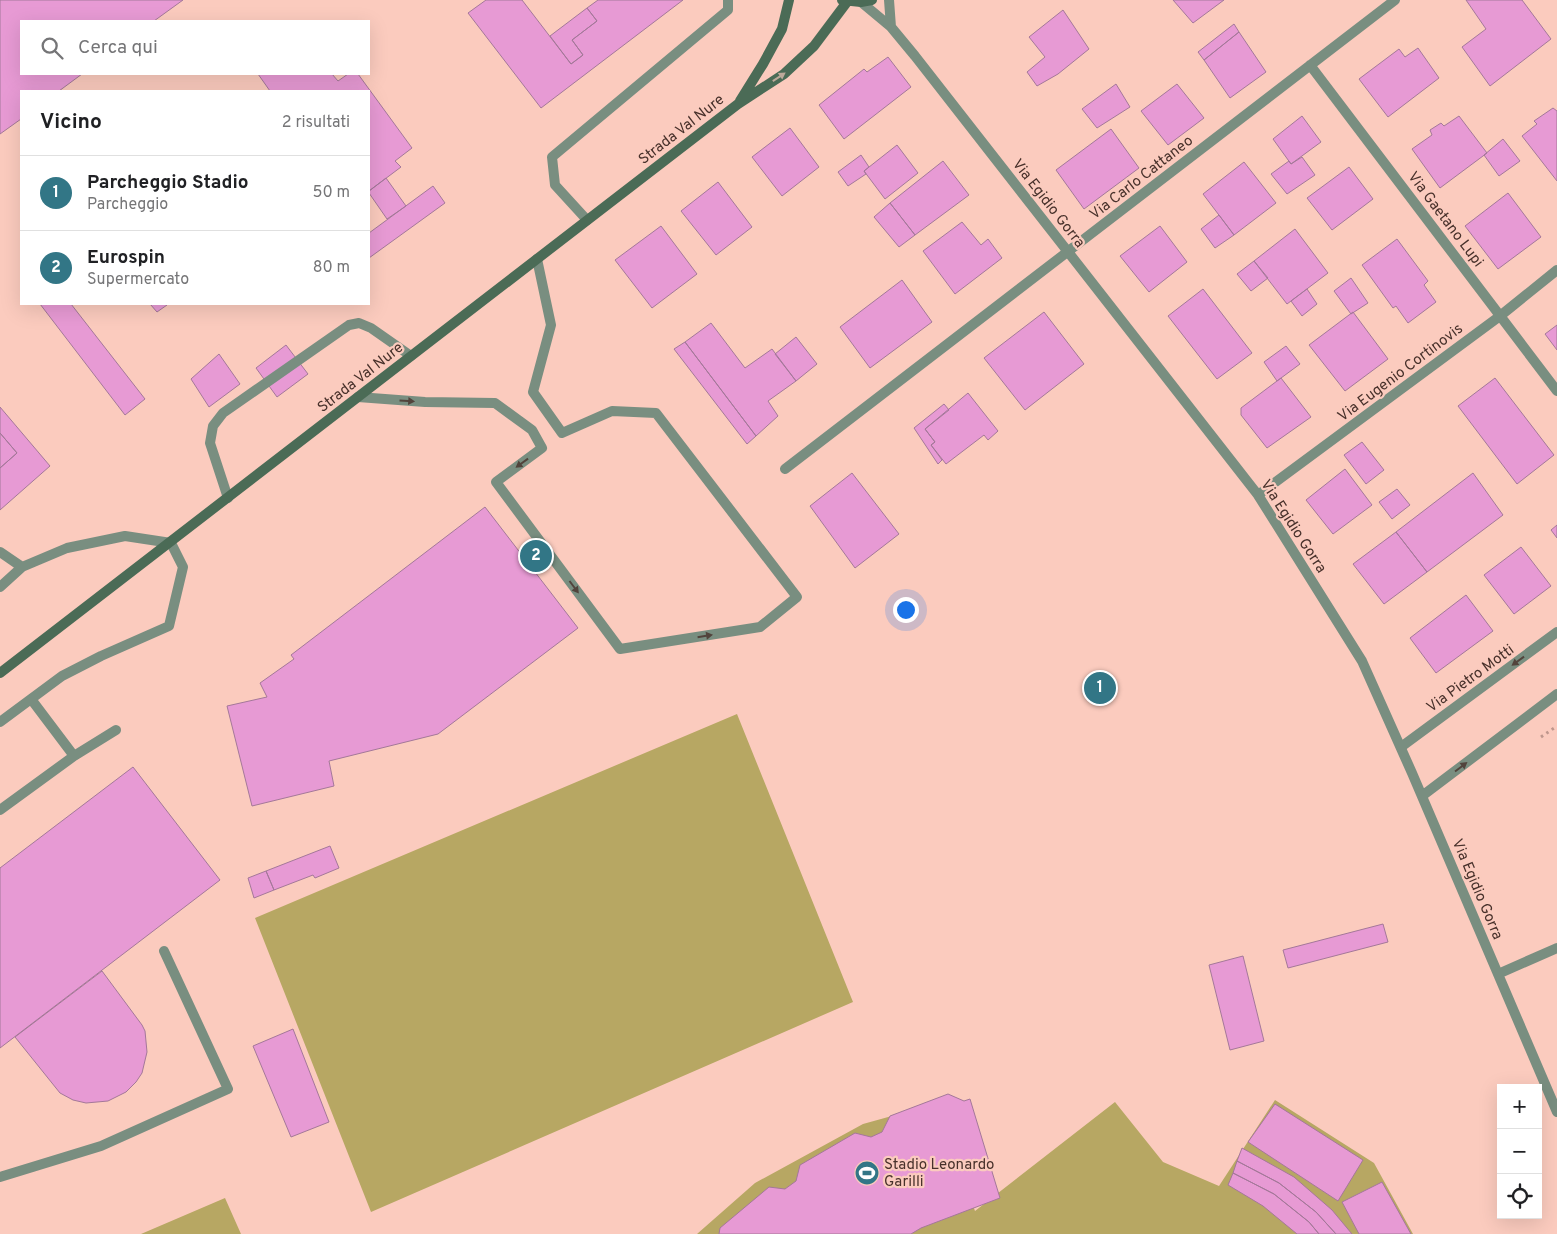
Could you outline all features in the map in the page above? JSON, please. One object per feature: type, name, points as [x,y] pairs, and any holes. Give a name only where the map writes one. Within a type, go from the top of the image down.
[{"type":"main road","points":[[738,104],[782,29],[789,0]]},
{"type":"main road","points":[[844,1],[861,2],[872,0]]},
{"type":"main road","name":"Strada Val Nure","points":[[0,673],[96,601],[738,104],[784,74],[814,46],[844,1]]},
{"type":"street","points":[[587,220],[555,186],[552,157],[728,10],[728,0]]},
{"type":"street","points":[[888,0],[891,26]]},
{"type":"street","name":"Via Carlo Cattaneo","points":[[786,470],[1395,0]]},
{"type":"street","name":"Via Egidio Gorra","points":[[861,2],[891,26],[1258,495],[1362,661],[1401,747],[1557,1112]]},
{"type":"street","name":"Via Gaetano Lupi","points":[[1310,66],[1557,391]]},
{"type":"street","points":[[358,397],[425,402],[495,403],[532,430],[542,448],[496,482],[620,649],[760,627],[796,597],[656,413],[612,411],[562,433],[533,392],[551,325],[536,259]]},
{"type":"street","name":"Via Eugenio Cortinovis","points":[[1258,495],[1500,316],[1557,270]]},
{"type":"street","points":[[228,498],[210,443],[213,426],[224,413],[349,325],[359,323],[372,328],[411,356]]},
{"type":"street","points":[[0,587],[22,567],[67,548],[125,536],[171,543],[183,567],[170,626],[101,656],[62,676],[0,722]]},
{"type":"street","points":[[0,552],[22,567]]},
{"type":"street","name":"Via Pietro Motti","points":[[1401,747],[1557,632]]},
{"type":"street","points":[[1422,796],[1557,694]]},
{"type":"street","points":[[31,699],[74,756]]},
{"type":"street","points":[[0,810],[74,756],[116,730]]},
{"type":"street","points":[[1498,974],[1557,948]]},
{"type":"street","points":[[0,1177],[101,1146],[228,1089],[164,951]]},
{"type":"path","points":[[1541,737],[1557,726]]},
{"type":"shaded area","points":[[737,714],[853,1002],[371,1212],[255,918]]},
{"type":"shaded area","name":"Stadio Leonardo Garilli","points":[[1275,1100],[1374,1163],[1413,1234],[697,1234],[755,1183],[863,1124],[935,1104],[975,1211],[1115,1102],[1163,1162],[1219,1186]]},
{"type":"shaded area","points":[[225,1198],[241,1234],[141,1234]]},
{"type":"building","points":[[0,0],[183,0],[155,20],[20,20],[20,75],[81,75],[60,90],[20,90],[20,120],[0,134]]},
{"type":"building","points":[[486,0],[522,0],[571,64],[583,55],[572,40],[597,21],[587,8],[598,0],[683,0],[541,108],[468,13]]},
{"type":"building","points":[[1173,0],[1224,0],[1193,23]]},
{"type":"building","points":[[1466,0],[1522,0],[1551,39],[1490,86],[1462,47],[1486,29]]},
{"type":"building","points":[[587,8],[597,21],[572,40],[583,55],[571,64],[550,36]]},
{"type":"building","points":[[1063,10],[1089,49],[1058,74],[1037,86],[1027,72],[1045,57],[1029,37]]},
{"type":"building","points":[[1234,24],[1239,32],[1204,60],[1198,52]]},
{"type":"building","points":[[1239,32],[1266,72],[1230,98],[1204,60]]},
{"type":"building","points":[[1418,48],[1439,78],[1388,117],[1359,79],[1399,49],[1405,57]]},
{"type":"building","points":[[888,57],[911,87],[844,139],[819,105],[864,69],[867,72]]},
{"type":"building","points":[[259,75],[333,75],[338,81],[347,75],[359,75],[370,90],[269,90]]},
{"type":"building","points":[[1116,84],[1130,107],[1097,128],[1082,109]]},
{"type":"building","points":[[1177,84],[1204,118],[1168,145],[1141,111]]},
{"type":"building","points":[[370,90],[412,148],[395,161],[401,167],[370,190]]},
{"type":"building","points":[[1553,108],[1557,111],[1557,181],[1522,136],[1537,124],[1534,121]]},
{"type":"building","points":[[1302,116],[1321,142],[1291,164],[1273,139]]},
{"type":"building","points":[[1459,116],[1487,153],[1440,188],[1412,149],[1432,135],[1430,130],[1441,123],[1444,126]]},
{"type":"building","points":[[790,128],[819,167],[782,196],[752,157]]},
{"type":"building","points":[[1111,129],[1139,168],[1084,209],[1056,170]]},
{"type":"building","points":[[1503,139],[1520,161],[1499,176],[1484,155]]},
{"type":"building","points":[[897,145],[918,173],[885,199],[864,171]]},
{"type":"building","points":[[861,155],[869,167],[864,171],[866,174],[848,186],[838,172]]},
{"type":"building","points":[[1302,157],[1315,175],[1287,194],[1271,174],[1289,161],[1291,164]]},
{"type":"building","points":[[943,161],[969,195],[915,235],[890,203]]},
{"type":"building","points":[[1244,162],[1276,203],[1234,235],[1203,194]]},
{"type":"building","points":[[1349,167],[1373,199],[1332,230],[1307,198]]},
{"type":"building","points":[[386,178],[406,206],[387,219],[370,194],[370,190]]},
{"type":"building","points":[[718,182],[752,227],[716,255],[681,211]]},
{"type":"building","points":[[433,186],[445,203],[370,257],[370,232]]},
{"type":"building","points":[[1508,193],[1541,237],[1498,269],[1465,226]]},
{"type":"building","points":[[890,203],[915,235],[899,247],[874,217]]},
{"type":"building","points":[[1219,215],[1234,235],[1215,248],[1201,229]]},
{"type":"building","points":[[962,222],[981,245],[988,239],[1002,258],[955,294],[923,251]]},
{"type":"building","points":[[661,226],[697,274],[652,308],[615,260]]},
{"type":"building","points":[[1160,226],[1187,262],[1149,292],[1120,256]]},
{"type":"building","points":[[1295,229],[1328,273],[1287,304],[1254,261]]},
{"type":"building","points":[[1397,239],[1428,281],[1424,285],[1436,302],[1408,323],[1396,306],[1393,308],[1362,265]]},
{"type":"building","points":[[1254,261],[1268,278],[1251,291],[1237,274]]},
{"type":"building","points":[[1351,278],[1368,303],[1351,314],[1334,291]]},
{"type":"building","points":[[902,280],[932,322],[870,368],[840,327]]},
{"type":"building","points":[[1203,289],[1252,353],[1217,379],[1168,316]]},
{"type":"building","points":[[1307,289],[1317,304],[1302,316],[1291,301]]},
{"type":"building","points":[[41,305],[72,305],[145,399],[125,415]]},
{"type":"building","points":[[151,305],[167,305],[157,312]]},
{"type":"building","points":[[1044,312],[1084,364],[1025,410],[984,358]]},
{"type":"building","points":[[1353,312],[1388,359],[1345,391],[1309,345]]},
{"type":"building","points":[[711,323],[745,368],[772,349],[796,381],[768,401],[778,416],[756,436],[685,342]]},
{"type":"building","points":[[1557,325],[1557,350],[1545,334]]},
{"type":"building","points":[[796,337],[817,364],[796,381],[775,354]]},
{"type":"building","points":[[685,342],[756,436],[747,444],[674,349]]},
{"type":"building","points":[[286,345],[308,374],[277,397],[256,368]]},
{"type":"building","points":[[1286,346],[1300,364],[1277,381],[1264,362]]},
{"type":"building","points":[[219,354],[240,384],[209,407],[191,379]]},
{"type":"building","points":[[1281,378],[1311,417],[1267,448],[1241,415],[1241,408]]},
{"type":"building","points":[[1495,378],[1554,455],[1517,484],[1458,406]]},
{"type":"building","points":[[968,393],[998,431],[988,440],[984,435],[946,464],[931,445],[935,442],[925,429]]},
{"type":"building","points":[[944,404],[949,410],[925,429],[935,442],[931,445],[942,460],[938,464],[914,428]]},
{"type":"building","points":[[0,407],[50,466],[0,510],[0,468],[17,453],[0,433]]},
{"type":"building","points":[[0,433],[17,453],[0,468]]},
{"type":"building","points":[[1362,442],[1384,470],[1366,484],[1344,455]]},
{"type":"building","points":[[1345,469],[1372,505],[1333,534],[1306,500]]},
{"type":"building","points":[[852,473],[899,534],[855,568],[810,506]]},
{"type":"building","points":[[1473,473],[1503,515],[1427,572],[1396,532]]},
{"type":"building","points":[[1397,489],[1410,505],[1392,519],[1379,502]]},
{"type":"building","points":[[485,507],[578,628],[438,734],[329,761],[334,786],[252,806],[227,706],[267,697],[260,683],[294,659],[291,655]]},
{"type":"building","points":[[1557,525],[1557,538],[1551,530]]},
{"type":"building","points":[[1396,532],[1427,572],[1384,604],[1353,564]]},
{"type":"building","points":[[1521,547],[1551,586],[1514,614],[1484,575]]},
{"type":"building","points":[[1466,595],[1493,631],[1436,673],[1410,638]]},
{"type":"building","points":[[133,767],[220,880],[0,1048],[0,868]]},
{"type":"building","points":[[330,846],[339,868],[315,878],[313,875],[274,890],[266,871]]},
{"type":"building","points":[[266,871],[274,890],[254,898],[248,878]]},
{"type":"building","points":[[1383,924],[1388,942],[1288,968],[1283,950]]},
{"type":"building","points":[[1243,956],[1264,1041],[1230,1050],[1209,965]]},
{"type":"building","points":[[102,971],[142,1025],[145,1031],[147,1052],[142,1073],[126,1092],[108,1101],[86,1103],[73,1100],[60,1093],[15,1037]]},
{"type":"building","points":[[293,1029],[329,1122],[291,1137],[253,1046]]},
{"type":"building","points":[[948,1094],[964,1101],[970,1099],[1000,1198],[921,1228],[911,1234],[719,1234],[720,1228],[769,1187],[785,1189],[796,1181],[800,1165],[855,1133],[871,1137],[882,1132],[890,1116]]},
{"type":"building","points":[[1275,1104],[1363,1160],[1338,1201],[1248,1142]]},
{"type":"building","points":[[1242,1148],[1294,1177],[1332,1210],[1352,1234],[1336,1234],[1316,1212],[1279,1183],[1237,1161]]},
{"type":"building","points":[[1237,1161],[1279,1183],[1316,1212],[1336,1234],[1319,1234],[1309,1222],[1274,1194],[1233,1173]]},
{"type":"building","points":[[1233,1173],[1274,1194],[1309,1222],[1319,1234],[1297,1234],[1263,1206],[1228,1185]]},
{"type":"building","points":[[1382,1182],[1411,1234],[1359,1234],[1342,1202]]},
{"type":"place","name":"Eurospin","points":[[536,556]]},
{"type":"place","name":"Parcheggio Stadio","points":[[1100,688]]},
{"type":"place","name":"Stadio Leonardo Garilli","points":[[867,1173]]}]
